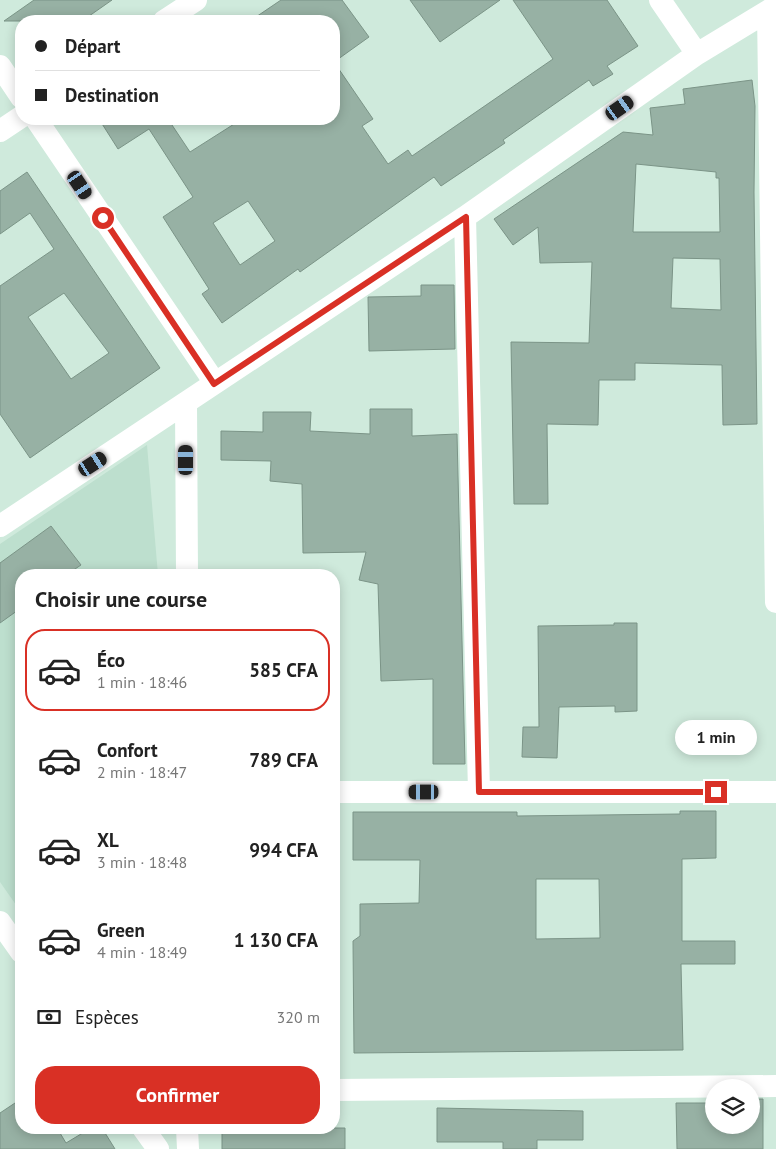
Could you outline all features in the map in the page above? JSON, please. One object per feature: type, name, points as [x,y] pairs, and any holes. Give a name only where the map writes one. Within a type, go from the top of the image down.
[{"type":"street","points":[[173,15],[196,0]]},
{"type":"street","points":[[660,0],[697,54]]},
{"type":"street","points":[[0,526],[466,217],[697,54],[772,9]]},
{"type":"street","points":[[772,9],[776,602]]},
{"type":"street","points":[[0,66],[15,88]]},
{"type":"street","points":[[0,132],[15,121]]},
{"type":"street","points":[[40,125],[214,384]]},
{"type":"street","points":[[466,217],[479,792]]},
{"type":"street","points":[[186,403],[186,569]]},
{"type":"street","points":[[340,792],[776,792]]},
{"type":"street","points":[[0,922],[15,943]]},
{"type":"street","points":[[340,1090],[776,1086]]},
{"type":"street","points":[[147,1134],[158,1149]]},
{"type":"street","points":[[187,1134],[188,1149]]},
{"type":"shaded area","points":[[147,445],[157,569],[15,569],[15,903],[0,882],[0,544]]},
{"type":"building","points":[[34,0],[112,0],[91,15],[15,15],[15,21],[4,21]]},
{"type":"building","points":[[281,0],[342,0],[369,37],[340,58],[340,15],[259,15]]},
{"type":"building","points":[[410,0],[500,0],[440,42]]},
{"type":"building","points":[[513,0],[607,0],[638,46],[607,66],[613,74],[593,86],[589,80],[503,140],[505,143],[441,186],[434,177],[300,272],[298,269],[222,323],[202,294],[209,289],[163,217],[193,197],[149,129],[118,149],[103,125],[172,125],[190,152],[233,125],[340,125],[340,71],[373,119],[362,126],[388,164],[408,150],[412,156],[553,59]],"holes":[[[248,201],[275,241],[240,265],[213,223]]]},
{"type":"building","points":[[752,80],[755,106],[754,192],[757,424],[723,425],[722,365],[635,363],[635,380],[599,380],[598,425],[547,424],[548,504],[514,504],[511,342],[589,343],[592,262],[540,263],[538,227],[513,245],[494,219],[623,132],[653,135],[650,108],[685,104],[683,89]],"holes":[[[636,164],[716,172],[716,178],[719,178],[720,232],[633,232]],[[673,258],[720,259],[721,310],[671,308]]]},
{"type":"building","points":[[27,172],[160,368],[30,458],[0,414],[0,286],[54,249],[30,213],[0,234],[0,191]],"holes":[[[64,293],[109,353],[71,379],[28,317]]]},
{"type":"building","points":[[421,285],[454,285],[455,349],[369,351],[368,297],[421,296]]},
{"type":"building","points":[[370,409],[412,409],[412,436],[457,434],[465,764],[433,764],[433,679],[381,681],[378,584],[359,580],[366,552],[303,553],[302,484],[270,481],[271,461],[221,460],[221,431],[263,432],[263,412],[311,412],[310,431],[370,434]]},
{"type":"building","points":[[51,526],[81,565],[75,569],[15,569],[15,612],[0,623],[0,563]]},
{"type":"building","points":[[614,623],[637,623],[637,711],[615,712],[615,706],[559,707],[557,758],[522,757],[523,727],[539,727],[538,626],[614,625]]},
{"type":"building","points":[[680,811],[716,811],[716,858],[682,859],[682,941],[735,941],[735,964],[681,964],[683,1050],[354,1053],[353,941],[360,936],[360,904],[419,903],[420,860],[353,860],[353,812],[517,812],[517,816],[680,814]],"holes":[[[536,879],[599,879],[600,938],[536,939]]]},
{"type":"building","points":[[760,1099],[763,1099],[763,1149],[677,1149],[676,1103],[705,1103],[705,1134],[760,1134]]},
{"type":"building","points":[[15,1103],[15,1134],[61,1134],[66,1143],[81,1134],[106,1134],[115,1149],[0,1149],[0,1113]]},
{"type":"building","points":[[437,1108],[583,1111],[583,1140],[537,1140],[537,1149],[503,1149],[503,1142],[437,1142]]},
{"type":"building","points":[[340,1128],[345,1128],[345,1149],[222,1149],[222,1134],[340,1134]]},
{"type":"route","points":[[103,218],[214,384],[466,217],[479,792],[716,792]]}]
